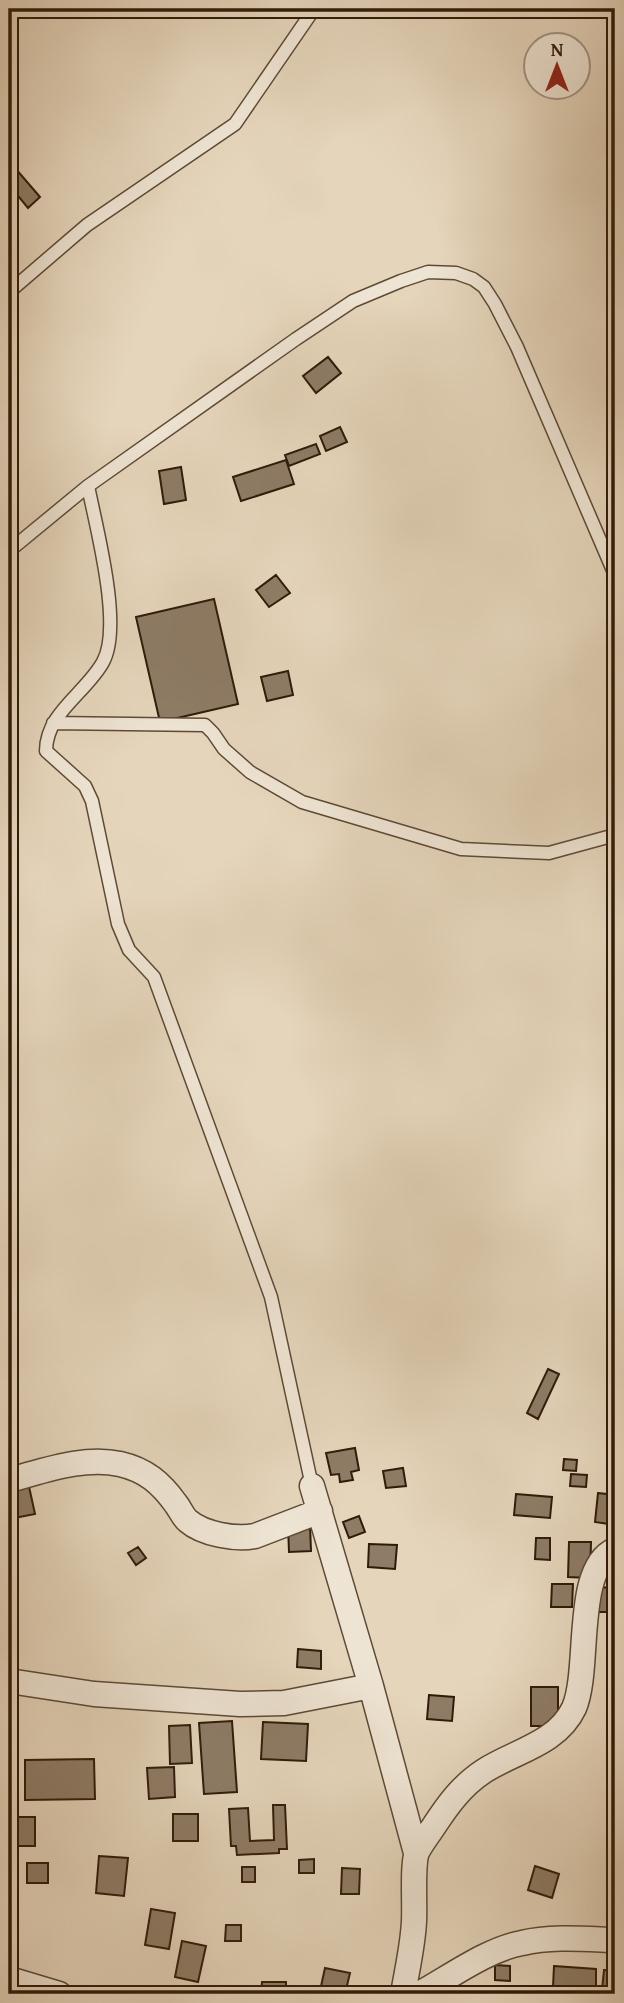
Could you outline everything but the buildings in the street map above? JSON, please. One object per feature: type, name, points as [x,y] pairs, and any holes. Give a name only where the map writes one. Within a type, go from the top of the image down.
[{"type":"street","points":[[9,1480],[64,1465],[91,1462],[119,1464],[143,1472],[162,1484],[186,1520],[198,1527],[244,1539],[320,1511]]},
{"type":"street","points":[[313,1486],[416,1853],[414,1924],[403,1994]]},
{"type":"street","points":[[416,1853],[451,1800],[467,1783],[486,1769],[540,1743],[560,1728],[572,1712],[580,1692],[587,1597],[597,1563],[615,1550]]},
{"type":"street","points":[[9,1681],[94,1694],[240,1704],[284,1703],[371,1686]]},
{"type":"street","points":[[419,1994],[501,1949],[521,1943],[567,1939],[615,1940]]},
{"type":"street","points":[[9,1979],[59,1994]]},
{"type":"lane","points":[[9,292],[87,225],[235,124],[314,9]]},
{"type":"lane","points":[[9,551],[88,486],[353,301],[428,272],[456,273],[473,279],[484,287],[495,303],[517,347],[615,575]]},
{"type":"lane","points":[[88,486],[111,613],[111,636],[103,662],[53,723],[46,738],[46,751],[85,786],[92,801],[118,924],[129,950],[154,977],[271,1297],[313,1486]]},
{"type":"lane","points":[[53,723],[205,725],[224,749],[250,772],[302,802],[461,849],[550,853],[615,835]]}]
